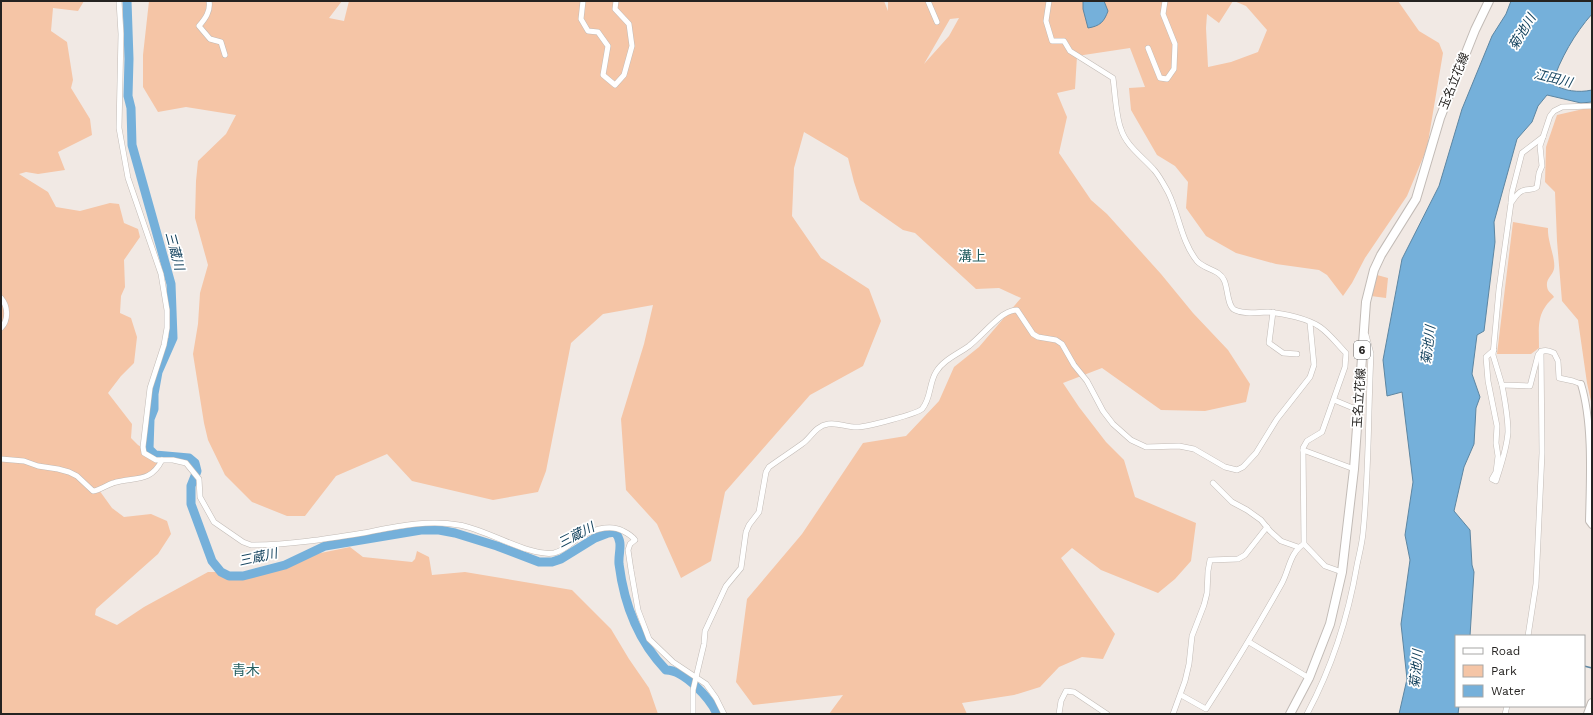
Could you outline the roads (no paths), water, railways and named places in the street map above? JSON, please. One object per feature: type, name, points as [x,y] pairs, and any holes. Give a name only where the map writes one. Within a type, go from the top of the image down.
[{"type":"main road","name":"玉名立花線","points":[[1290,714],[1309,678],[1330,624],[1342,572],[1354,469],[1366,302],[1374,270],[1388,243],[1416,199],[1440,118],[1475,30],[1489,1]]},
{"type":"main road","points":[[1588,714],[1592,703]]},
{"type":"street","points":[[119,1],[121,34],[119,128],[128,178],[161,274],[167,310],[167,328],[164,345],[150,388],[143,446],[144,453],[152,458],[186,463],[192,468],[199,479],[200,497],[214,522],[243,542],[251,545],[313,541],[419,523],[450,523],[473,528],[526,549],[545,553],[554,553],[562,550],[586,533],[603,528],[620,530],[634,538],[628,550],[638,610],[649,639],[673,662],[706,684],[716,698],[724,714]]},
{"type":"street","points":[[209,1],[210,6],[206,17],[199,26],[210,39],[221,42],[225,55]]},
{"type":"street","points":[[582,1],[581,19],[588,31],[598,32],[608,46],[603,75],[615,85],[624,75],[632,46],[629,24],[615,9],[616,1]]},
{"type":"street","points":[[928,1],[937,22]]},
{"type":"street","points":[[1049,1],[1046,21],[1052,41],[1064,41],[1070,51],[1112,78],[1121,129],[1130,145],[1161,180],[1172,202],[1182,230],[1198,262],[1216,272],[1223,278],[1229,300],[1235,310],[1246,312],[1273,312],[1291,315],[1320,327],[1346,353],[1345,367],[1322,432],[1307,441],[1303,450],[1304,544],[1325,566],[1342,572]]},
{"type":"street","points":[[1148,48],[1160,78],[1167,79],[1174,69],[1175,44],[1163,14],[1165,1]]},
{"type":"street","points":[[1511,203],[1523,190],[1535,189],[1537,187],[1539,173],[1542,166],[1540,146],[1550,116],[1554,111],[1562,107],[1592,106]]},
{"type":"street","points":[[1494,350],[1486,357],[1488,381],[1497,426],[1496,443],[1498,456],[1496,472],[1492,479],[1496,481],[1507,441],[1508,431],[1507,413],[1502,385],[1493,355],[1494,350],[1499,289],[1512,192],[1522,153],[1543,137]]},
{"type":"street","points":[[1,298],[5,303],[6,318],[5,325],[1,328]]},
{"type":"street","points":[[693,714],[693,690],[704,644],[705,631],[726,586],[741,568],[746,532],[759,512],[766,472],[769,467],[804,443],[818,428],[827,424],[840,424],[856,428],[913,414],[921,410],[928,396],[936,372],[943,364],[969,346],[1002,315],[1011,310],[1017,310],[1033,334],[1038,337],[1056,340],[1062,344],[1074,366],[1087,381],[1103,411],[1112,424],[1131,440],[1146,447],[1179,446],[1194,449],[1225,467],[1237,470],[1243,467],[1256,453],[1277,419],[1310,377],[1314,366],[1310,323]]},
{"type":"street","points":[[1273,312],[1269,343],[1283,353],[1296,354]]},
{"type":"street","points":[[1307,714],[1320,689],[1344,627],[1363,534],[1370,354],[1364,330]]},
{"type":"street","points":[[1541,351],[1550,350],[1554,353],[1557,357],[1559,378],[1581,384],[1587,398],[1591,426],[1589,521],[1592,526]]},
{"type":"street","points":[[1502,385],[1530,386],[1538,355],[1541,351]]},
{"type":"street","points":[[1528,635],[1536,584],[1542,453],[1541,351]]},
{"type":"street","points":[[1334,400],[1358,410]]},
{"type":"street","points":[[1303,450],[1354,469]]},
{"type":"street","points":[[1,458],[24,461],[38,466],[69,472],[77,476],[93,491],[99,490],[114,483],[145,477],[152,474],[158,468],[162,460]]},
{"type":"street","points":[[1213,483],[1232,502],[1262,520],[1281,541],[1298,547]]},
{"type":"street","points":[[1173,714],[1181,695],[1189,664],[1192,636],[1205,599],[1210,560],[1238,559],[1245,555],[1267,527]]},
{"type":"street","points":[[1181,695],[1206,708],[1249,642],[1286,576],[1292,558],[1298,547],[1304,544]]},
{"type":"street","points":[[1249,642],[1309,678]]},
{"type":"street","points":[[1059,714],[1061,701],[1066,691],[1074,692],[1107,714]]},
{"type":"water","points":[[1083,1],[1104,1],[1108,11],[1101,23],[1088,28],[1083,9]]},
{"type":"water","points":[[1511,1],[1592,1],[1592,14],[1580,29],[1569,47],[1559,65],[1552,84],[1572,91],[1592,90],[1592,102],[1581,103],[1547,95],[1538,106],[1532,122],[1517,139],[1494,222],[1495,242],[1484,331],[1477,335],[1472,374],[1480,397],[1476,408],[1474,444],[1464,467],[1454,511],[1470,530],[1472,565],[1474,572],[1470,635],[1455,635],[1455,707],[1459,707],[1458,714],[1399,714],[1407,679],[1401,624],[1410,560],[1405,535],[1413,482],[1402,392],[1387,396],[1383,360],[1402,259],[1439,186],[1462,109],[1492,36],[1506,14]]},
{"type":"waterway","name":"三蔵川","points":[[127,1],[129,59],[128,96],[131,108],[132,145],[171,284],[173,338],[158,372],[154,394],[154,409],[150,419],[149,449],[155,455],[189,458],[195,463],[197,471],[191,486],[191,504],[212,561],[221,572],[229,576],[243,576],[285,565],[325,546],[421,530],[439,530],[455,533],[497,546],[539,562],[552,562],[561,559],[595,538],[615,532],[618,536],[620,544],[619,564],[621,579],[629,607],[640,634],[656,659],[666,670],[673,671],[681,675],[696,686],[709,700],[717,714]]},
{"type":"waterway","points":[[1585,666],[1592,668]]},
{"type":"district","name":"溝上","points":[[972,256]]},
{"type":"district","name":"青木","points":[[246,670]]},
{"type":"water label","name":"菊池川","points":[[1522,32]]},
{"type":"water label","name":"江田川","points":[[1553,78]]},
{"type":"water label","name":"菊池川","points":[[1428,345]]},
{"type":"water label","name":"菊池川","points":[[1416,669]]}]
